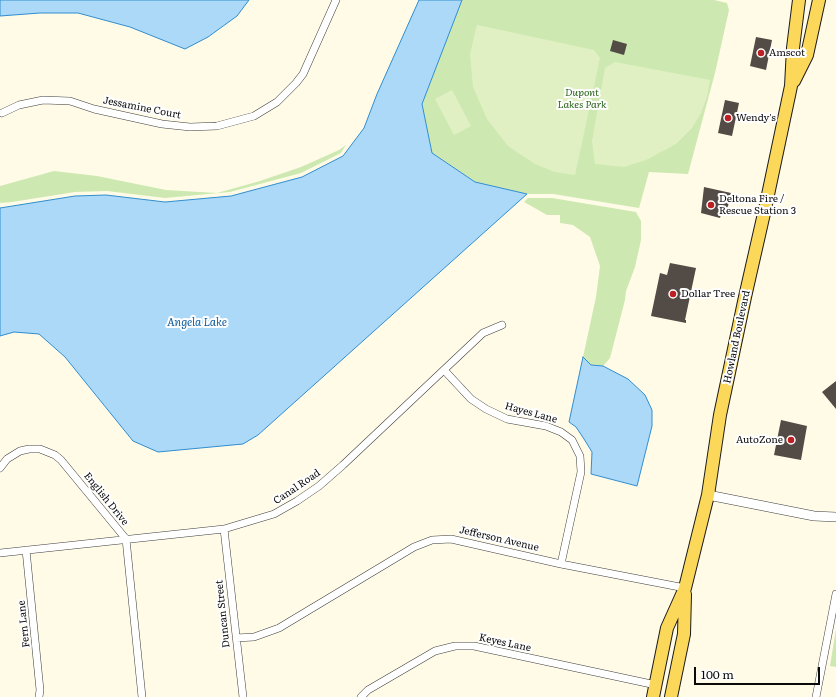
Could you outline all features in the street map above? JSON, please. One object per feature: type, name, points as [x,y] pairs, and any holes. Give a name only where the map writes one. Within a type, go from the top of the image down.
[{"type":"main road","name":"Howland Boulevard","points":[[655,691],[667,628],[685,588],[708,495],[720,415],[744,297],[765,209],[791,86],[793,48],[799,0]]},
{"type":"main road","name":"Howland Boulevard","points":[[791,86],[807,55],[819,0]]},
{"type":"main road","name":"Howland Boulevard","points":[[671,697],[684,634],[685,588]]},
{"type":"street","name":"Jessamine Court","points":[[2,113],[19,104],[43,100],[70,101],[162,124],[190,127],[217,126],[254,116],[277,102],[303,74],[336,0]]},
{"type":"street","name":"Canal Road","points":[[0,552],[224,529],[274,514],[313,490],[343,465],[483,333],[502,325]]},
{"type":"street","name":"Hayes Lane","points":[[444,370],[471,399],[486,409],[507,419],[546,426],[561,432],[572,440],[580,456],[581,472],[562,564]]},
{"type":"street","name":"English Drive","points":[[0,468],[7,459],[20,451],[29,449],[40,450],[55,455],[61,460],[126,539],[142,697]]},
{"type":"street","points":[[708,495],[814,516],[836,516]]},
{"type":"street","name":"Duncan Street","points":[[224,529],[242,697]]},
{"type":"street","name":"Jefferson Avenue","points":[[236,638],[254,637],[279,628],[414,547],[432,540],[451,539],[562,564],[685,588]]},
{"type":"street","name":"Fern Lane","points":[[26,550],[40,690],[39,697]]},
{"type":"street","points":[[816,697],[836,594]]},
{"type":"street","name":"Keyes Lane","points":[[361,697],[368,690],[434,651],[455,646],[474,646],[655,691]]},
{"type":"green space","name":"Dupont Lakes Park","points":[[462,0],[714,0],[727,3],[729,10],[715,73],[688,174],[649,172],[639,208],[553,194],[527,194],[475,182],[432,153],[422,104]]},
{"type":"green space","points":[[477,25],[594,50],[600,58],[575,175],[555,172],[535,164],[508,146],[487,119],[473,87],[470,54]]},
{"type":"green space","points":[[615,62],[710,80],[707,97],[701,113],[692,128],[676,144],[646,160],[624,167],[595,164],[592,141],[605,68]]},
{"type":"green space","points":[[452,90],[471,126],[454,135],[435,99]]},
{"type":"green space","points":[[346,145],[341,153],[301,173],[230,192],[165,198],[107,191],[75,192],[0,203],[0,186],[54,171],[97,176],[166,190],[217,193],[260,181],[301,167],[339,150]]},
{"type":"green space","points":[[528,198],[552,198],[636,212],[641,221],[641,240],[635,267],[626,291],[610,358],[603,366],[591,365],[583,357],[596,297],[600,266],[590,237],[573,225],[560,223],[560,215],[547,215],[524,202]]},
{"type":"green space","points":[[836,629],[836,667],[830,666]]},
{"type":"water","points":[[0,0],[249,0],[237,16],[208,37],[185,49],[130,27],[78,13],[40,13],[0,16]]},
{"type":"water","name":"Angela Lake","points":[[419,0],[462,0],[422,104],[432,153],[475,182],[527,194],[258,435],[243,444],[158,452],[133,441],[65,357],[39,334],[14,332],[0,336],[0,208],[75,196],[106,195],[165,202],[231,196],[302,177],[343,156],[364,128],[377,94]]},
{"type":"water","points":[[583,357],[591,365],[603,366],[628,379],[645,395],[652,410],[652,426],[637,486],[591,474],[592,452],[576,427],[569,422]]},
{"type":"building","name":"Amscot","points":[[756,37],[772,40],[766,70],[750,66]]},
{"type":"building","points":[[613,40],[627,44],[624,55],[610,51]]},
{"type":"building","name":"Wendy's","points":[[725,100],[739,103],[732,136],[718,133]]},
{"type":"building","points":[[704,187],[731,193],[728,206],[727,208],[723,206],[720,218],[701,213]]},
{"type":"building","name":"Dollar Tree","points":[[670,263],[696,268],[685,320],[686,323],[651,316],[660,273],[667,275]]},
{"type":"building","points":[[836,381],[836,409],[822,392]]},
{"type":"building","name":"AutoZone","points":[[781,420],[807,426],[801,460],[774,455]]},
{"type":"place","name":"Amscot","points":[[761,53]]},
{"type":"place","name":"Wendy's","points":[[728,118]]},
{"type":"place","name":"Deltona Fire / Rescue Station 3","points":[[711,205]]},
{"type":"place","name":"Dollar Tree","points":[[673,294]]},
{"type":"place","name":"AutoZone","points":[[791,440]]}]
